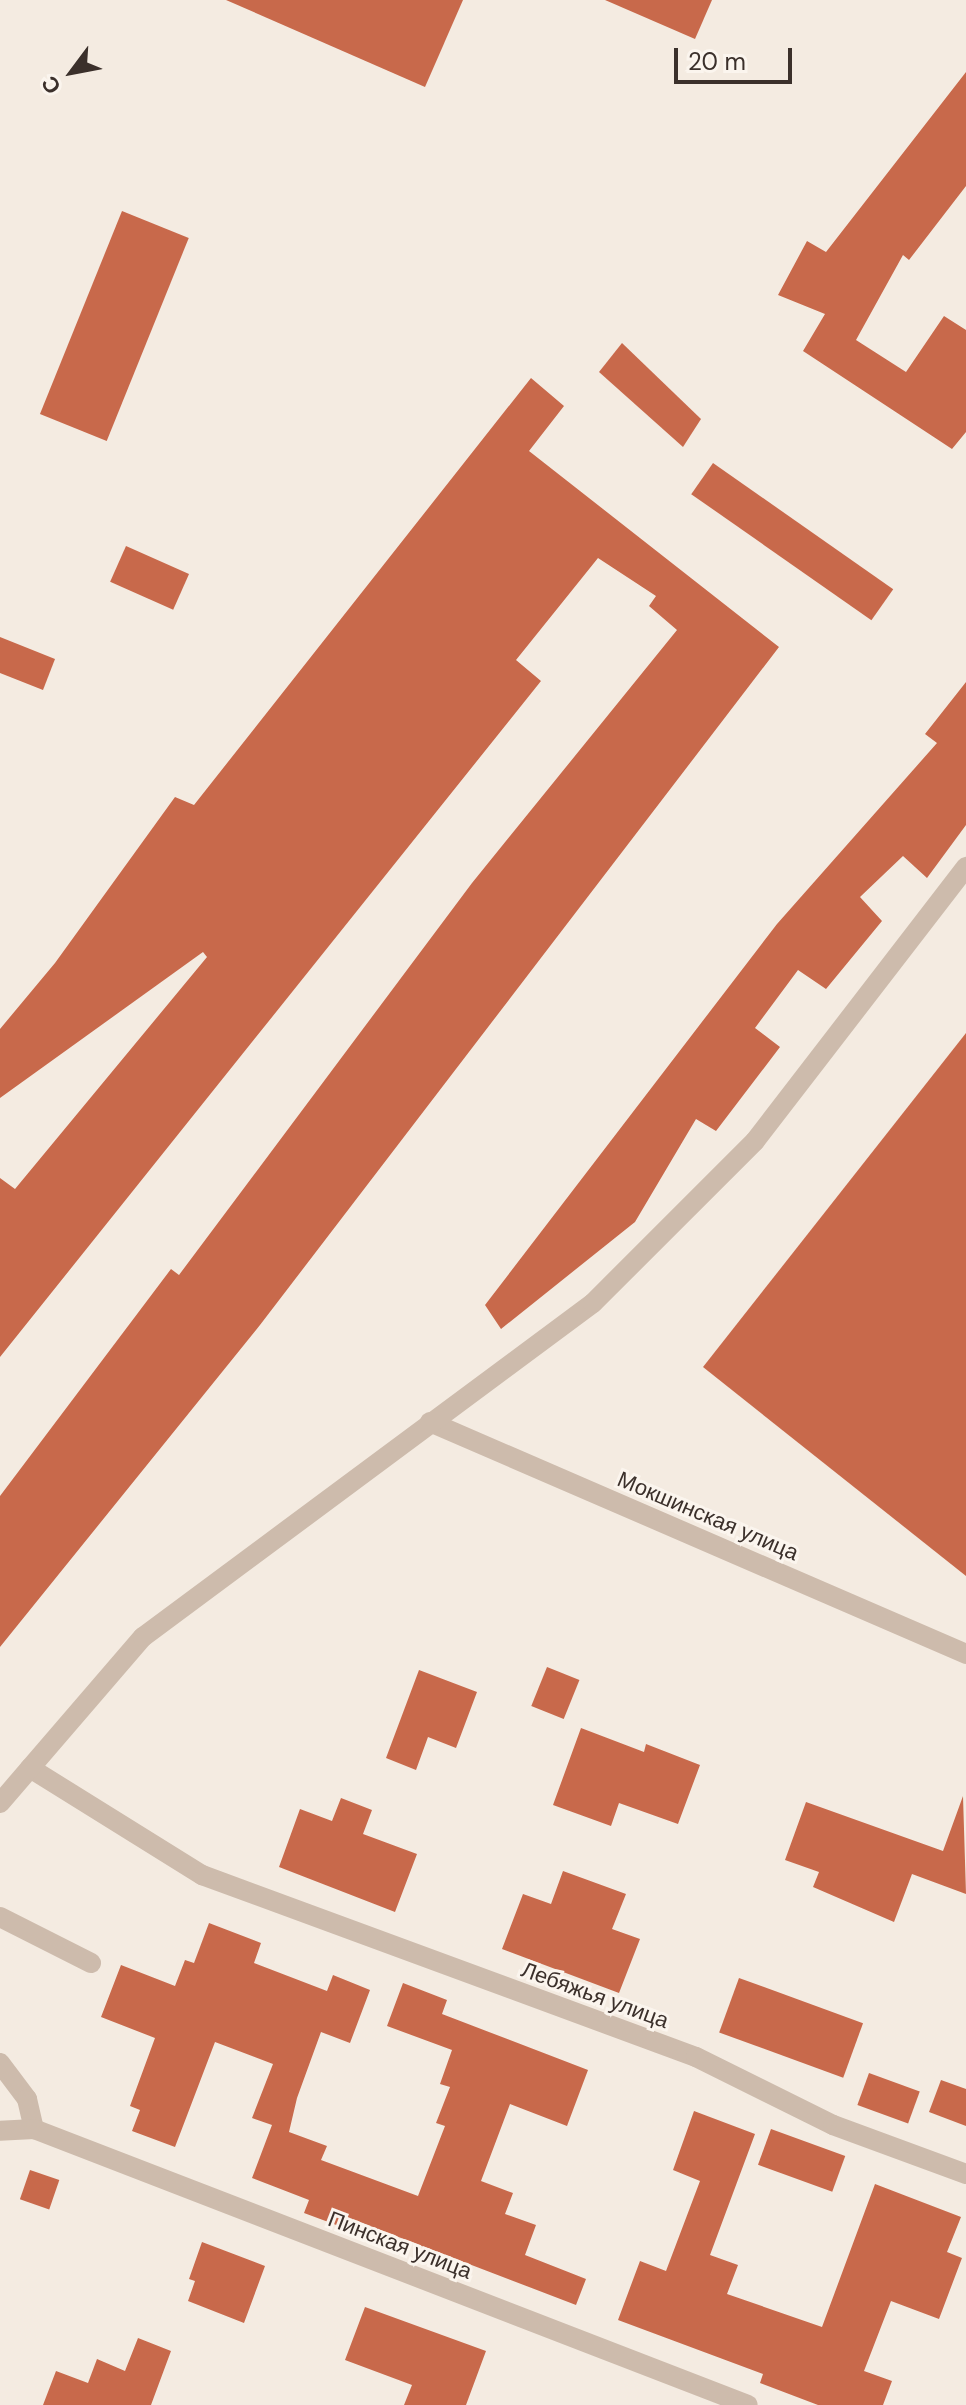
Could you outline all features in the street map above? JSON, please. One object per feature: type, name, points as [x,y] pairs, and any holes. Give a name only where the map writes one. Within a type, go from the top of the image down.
[{"type":"street","points":[[0,1803],[143,1637],[593,1303],[755,1141],[966,867]]},
{"type":"street","name":"Мокшинская улица","points":[[430,1422],[966,1654]]},
{"type":"street","name":"Лебяжья улица","points":[[30,1768],[202,1875],[696,2057],[833,2125],[966,2174]]},
{"type":"street","points":[[0,1917],[91,1963]]},
{"type":"street","points":[[0,2063],[27,2099],[34,2129],[0,2131]]},
{"type":"street","name":"Пинская улица","points":[[34,2129],[748,2405]]},
{"type":"building","points":[[226,0],[463,0],[425,87]]},
{"type":"building","points":[[605,0],[712,0],[695,39]]},
{"type":"building","points":[[966,72],[966,186],[909,260],[903,255],[856,340],[906,372],[944,316],[966,330],[966,432],[952,449],[803,351],[825,314],[778,295],[807,241],[826,252]]},
{"type":"building","points":[[122,211],[189,238],[107,441],[40,414]]},
{"type":"building","points":[[622,343],[701,419],[683,447],[599,372]]},
{"type":"building","points":[[531,378],[564,406],[529,451],[779,647],[260,1325],[0,1647],[0,1496],[171,1269],[179,1275],[472,883],[677,630],[649,606],[656,596],[598,558],[516,660],[541,681],[0,1357],[0,1178],[15,1189],[207,957],[203,952],[0,1098],[0,1029],[55,963],[175,797],[194,805]]},
{"type":"building","points":[[713,463],[893,589],[871,620],[691,494]]},
{"type":"building","points":[[126,546],[189,574],[173,610],[110,582]]},
{"type":"building","points":[[0,637],[55,659],[43,690],[0,673]]},
{"type":"building","points":[[966,682],[966,825],[927,878],[903,856],[860,897],[882,921],[826,989],[798,970],[755,1028],[780,1047],[716,1131],[696,1119],[635,1222],[501,1329],[485,1305],[777,924],[937,743],[925,734]]},
{"type":"building","points":[[966,1033],[966,1576],[703,1367]]},
{"type":"building","points":[[547,1667],[579,1680],[564,1719],[531,1706]]},
{"type":"building","points":[[419,1670],[477,1692],[456,1748],[428,1737],[416,1770],[386,1758]]},
{"type":"building","points":[[581,1728],[644,1752],[646,1744],[700,1765],[678,1824],[619,1803],[611,1826],[553,1805]]},
{"type":"building","points":[[963,1796],[966,1894],[912,1874],[894,1922],[813,1887],[819,1872],[785,1860],[806,1802],[943,1851]]},
{"type":"building","points":[[341,1798],[372,1810],[363,1834],[417,1854],[395,1912],[279,1867],[300,1809],[332,1821]]},
{"type":"building","points":[[563,1871],[626,1894],[612,1929],[640,1939],[619,1993],[502,1949],[523,1894],[551,1904]]},
{"type":"building","points":[[209,1923],[261,1943],[254,1963],[327,1991],[333,1975],[370,1990],[350,2043],[321,2032],[297,2098],[289,2132],[327,2146],[321,2160],[418,2196],[445,2126],[436,2123],[450,2087],[440,2084],[452,2050],[387,2026],[403,1983],[447,2000],[442,2014],[588,2070],[567,2126],[510,2104],[481,2181],[513,2193],[505,2214],[536,2225],[525,2255],[586,2279],[576,2305],[362,2223],[358,2233],[304,2213],[309,2200],[252,2178],[272,2125],[252,2118],[273,2064],[215,2042],[175,2147],[132,2131],[140,2110],[130,2106],[155,2038],[101,2017],[121,1965],[175,1986],[185,1960],[194,1963]]},
{"type":"building","points":[[739,1978],[863,2023],[843,2078],[719,2033]]},
{"type":"building","points":[[869,2073],[920,2091],[908,2123],[857,2105]]},
{"type":"building","points":[[941,2080],[966,2089],[966,2126],[929,2112]]},
{"type":"building","points":[[694,2111],[755,2134],[710,2255],[738,2265],[727,2294],[822,2327],[875,2184],[961,2217],[947,2252],[962,2258],[939,2319],[891,2301],[864,2371],[892,2381],[883,2405],[818,2405],[760,2383],[763,2374],[618,2320],[640,2261],[666,2271],[700,2181],[673,2170]]},
{"type":"building","points":[[771,2129],[845,2156],[832,2192],[758,2165]]},
{"type":"building","points":[[30,2170],[59,2180],[49,2209],[20,2199]]},
{"type":"building","points":[[202,2242],[265,2266],[244,2323],[188,2301],[195,2281],[189,2279]]},
{"type":"building","points":[[365,2307],[486,2351],[466,2405],[404,2405],[412,2385],[345,2360]]},
{"type":"building","points":[[138,2338],[171,2351],[151,2405],[43,2405],[56,2371],[88,2383],[97,2359],[125,2371]]}]
